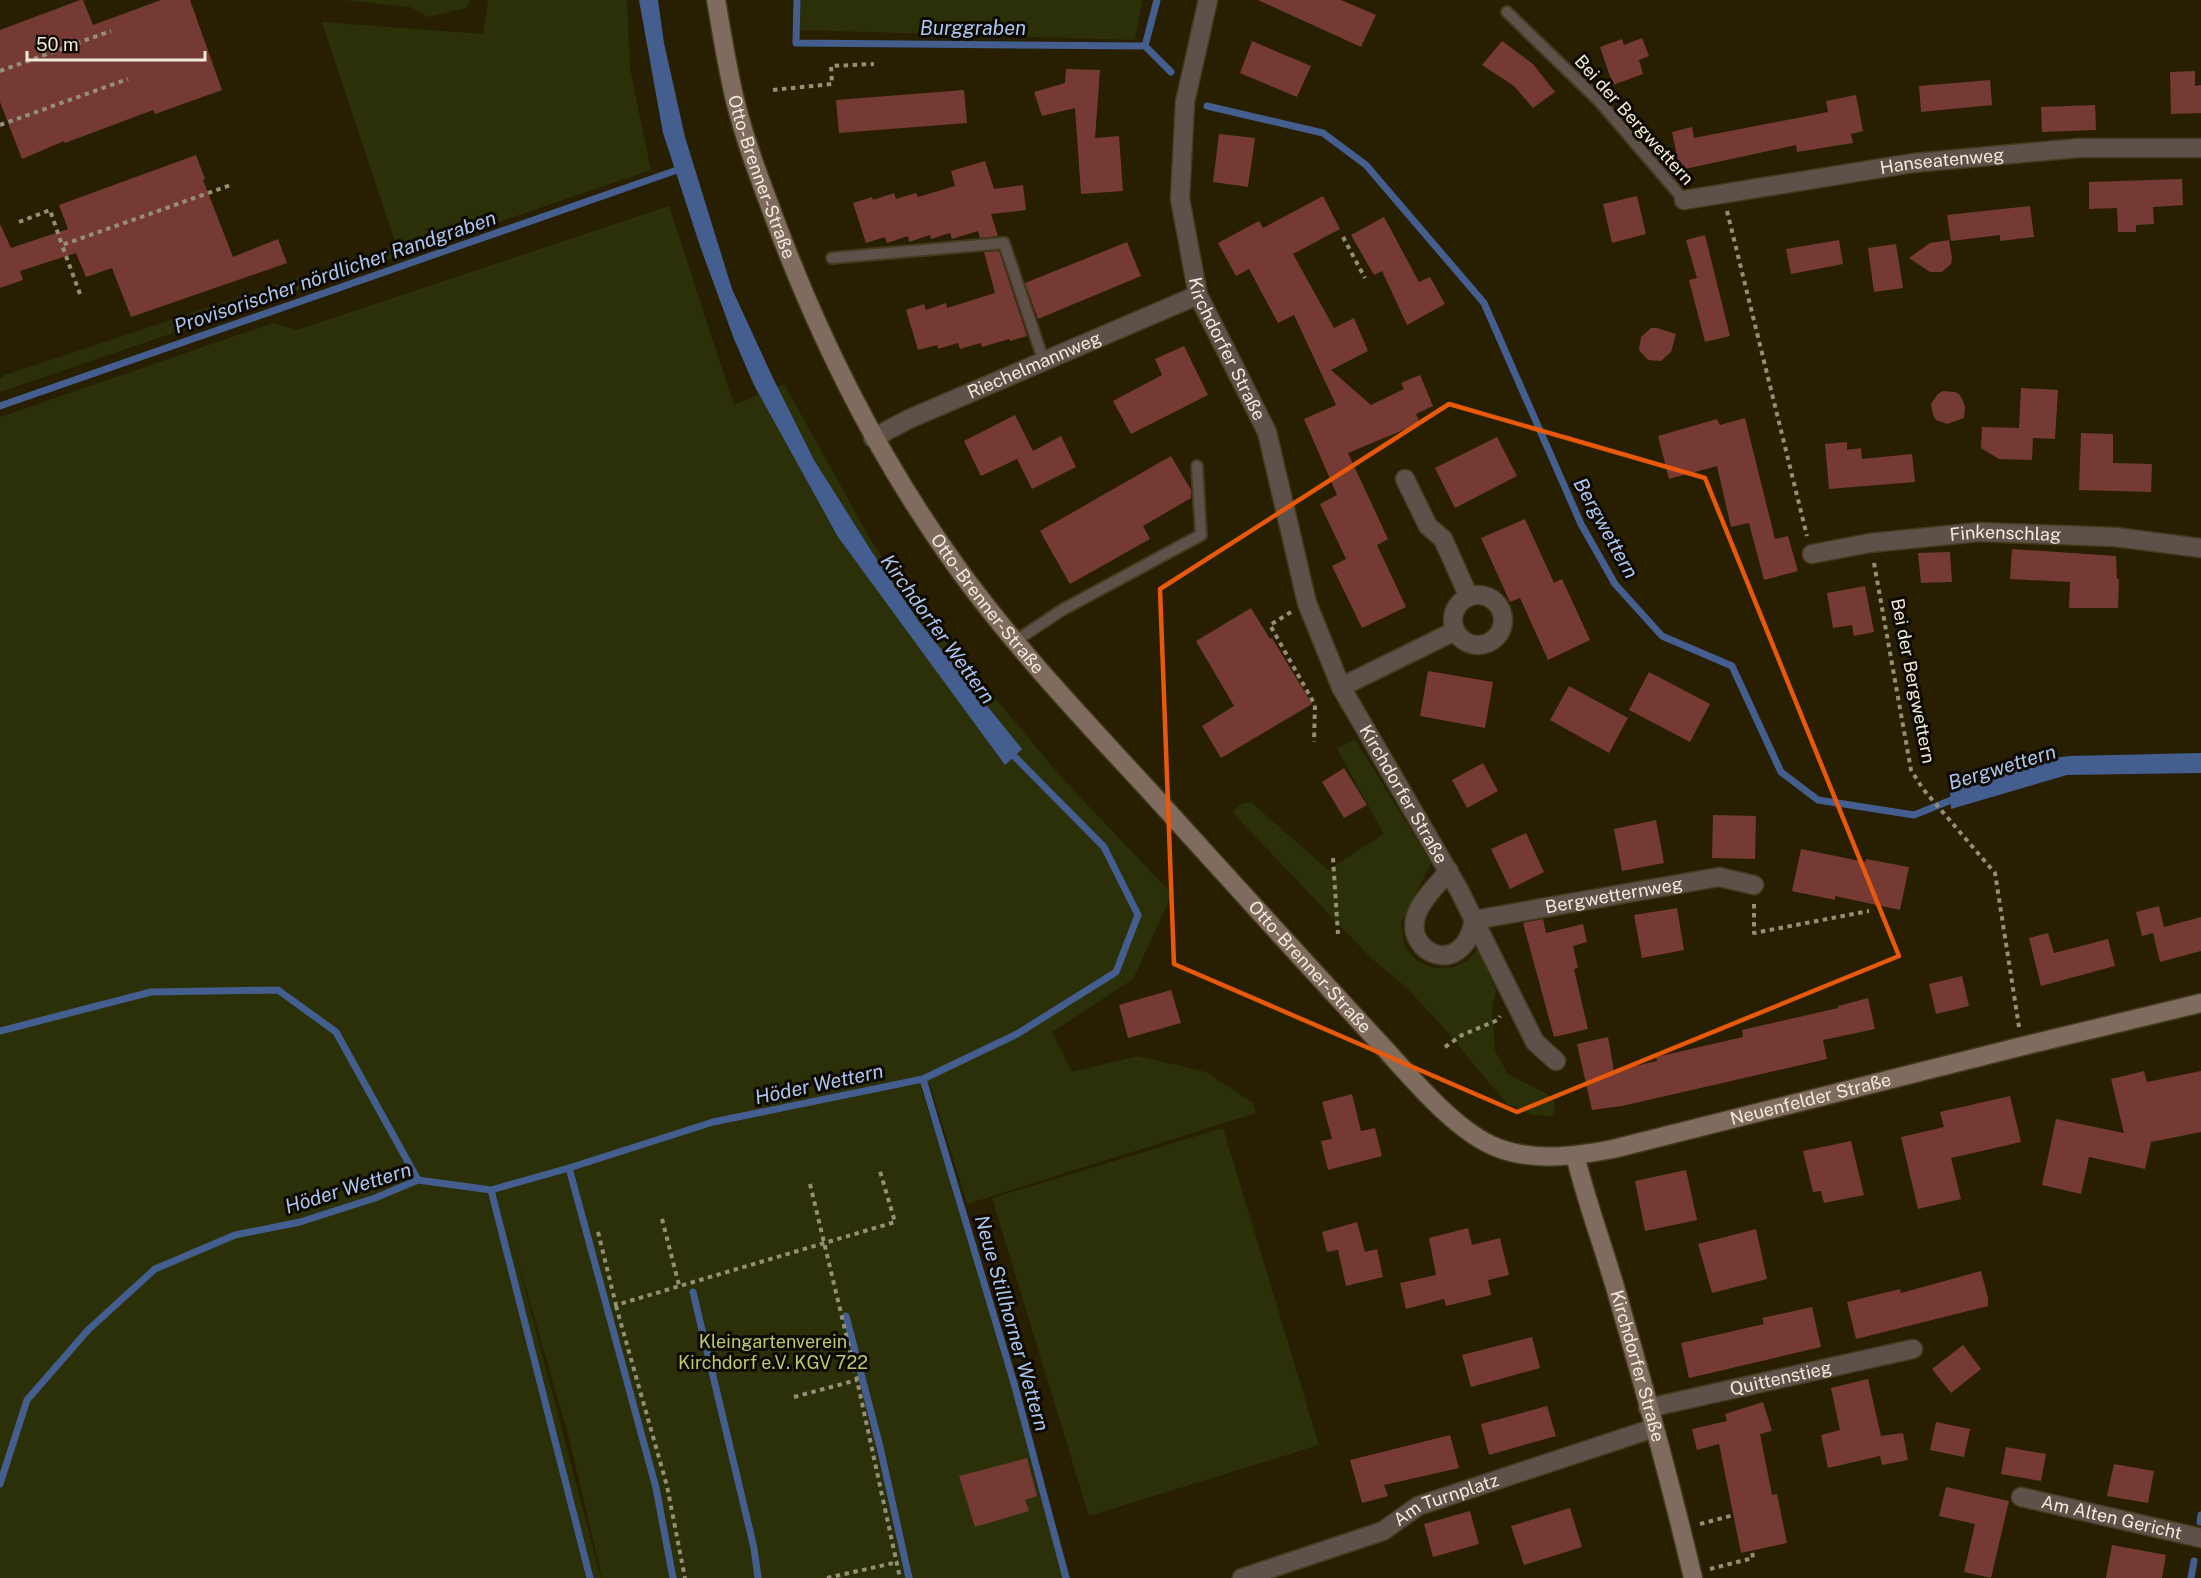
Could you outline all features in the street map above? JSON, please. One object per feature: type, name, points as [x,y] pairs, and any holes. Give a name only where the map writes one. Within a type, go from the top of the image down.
[{"type":"main road","name":"Otto-Brenner-Straße","points":[[717,0],[724,53],[736,104],[770,206],[817,323],[873,438],[937,538],[1014,642],[1433,1100]]},
{"type":"main road","name":"Neuenfelder Straße","points":[[1433,1100],[1479,1138],[1499,1149],[1536,1156],[1575,1155],[1662,1138],[2023,1046],[2201,1004]]},
{"type":"main road","name":"Kirchdorfer Straße","points":[[1575,1155],[1654,1428],[1692,1576]]},
{"type":"street","name":"Kirchdorfer Straße","points":[[1208,0],[1185,102],[1180,199],[1198,295],[1267,432],[1307,603],[1341,687],[1449,871],[1535,1042],[1556,1061]]},
{"type":"street","name":"Hanseatenweg","points":[[1684,201],[1912,163],[2079,148],[2201,148]]},
{"type":"street","name":"Riechelmannweg","points":[[873,438],[909,419],[1198,295]]},
{"type":"street","points":[[1405,479],[1428,526],[1443,539],[1469,597]]},
{"type":"street","name":"Finkenschlag","points":[[1812,554],[1870,543],[1979,532],[2115,537],[2201,548]]},
{"type":"street","points":[[1478,595],[1488,597],[1496,602],[1501,610],[1503,620],[1501,629],[1488,643],[1469,644],[1455,631],[1453,621],[1455,611],[1460,602],[1469,597],[1478,595]]},
{"type":"street","points":[[1341,687],[1455,631]]},
{"type":"street","name":"Kirchdorfer Straße","points":[[1449,871],[1415,916],[1414,925],[1420,943],[1432,953],[1443,956],[1453,954],[1462,947],[1471,934],[1474,920]]},
{"type":"street","name":"Bergwetternweg","points":[[1474,920],[1719,877],[1754,885]]},
{"type":"street","name":"Quittenstieg","points":[[1648,1408],[1913,1349]]},
{"type":"street","name":"Am Turnplatz","points":[[1242,1578],[1383,1531],[1418,1506],[1654,1428]]},
{"type":"street","name":"Am Alten Gericht","points":[[2021,1497],[2201,1538]]},
{"type":"lane","name":"Bei der Bergwettern","points":[[1507,12],[1599,101],[1684,201]]},
{"type":"lane","points":[[832,258],[1004,243],[1044,362]]},
{"type":"lane","points":[[1014,642],[1062,610],[1201,535],[1197,466]]},
{"type":"path","points":[[0,71],[111,32]]},
{"type":"path","points":[[773,90],[832,84],[831,66],[874,64]]},
{"type":"path","points":[[0,124],[128,79]]},
{"type":"path","points":[[62,244],[231,185]]},
{"type":"path","points":[[1722,193],[1812,554]]},
{"type":"path","points":[[19,222],[50,210],[80,294]]},
{"type":"path","points":[[1343,237],[1365,278]]},
{"type":"path","name":"Bei der Bergwettern","points":[[1870,543],[1911,770],[1923,789],[1995,873],[2016,1017],[2023,1046]]},
{"type":"path","points":[[1307,603],[1270,625],[1316,705],[1314,742]]},
{"type":"path","points":[[1333,858],[1338,934]]},
{"type":"path","points":[[1754,885],[1754,933],[1869,911]]},
{"type":"path","points":[[1445,1047],[1462,1035],[1498,1020],[1511,997]]},
{"type":"path","points":[[616,1305],[895,1222],[879,1168]]},
{"type":"path","points":[[810,1184],[857,1380],[900,1578]]},
{"type":"path","points":[[662,1219],[679,1285]]},
{"type":"path","points":[[598,1232],[667,1486],[685,1578]]},
{"type":"path","points":[[794,1397],[857,1380]]},
{"type":"path","points":[[1681,1529],[1734,1515]]},
{"type":"path","points":[[1692,1576],[1753,1558],[1752,1551]]},
{"type":"path","points":[[827,1578],[898,1562]]},
{"type":"highlighted area","points":[[1449,404],[1705,478],[1899,956],[1517,1112],[1174,964],[1160,589]]},
{"type":"green space","points":[[343,0],[471,0],[466,8],[428,17],[410,7]]},
{"type":"green space","points":[[488,0],[627,0],[630,69],[651,170],[0,392],[0,379],[5,375],[396,245],[322,22],[483,34]]},
{"type":"green space","points":[[801,0],[1142,0],[1135,40],[800,30]]},
{"type":"green space","name":"Kleingartenverein Kirchdorf e.V. KGV 722","points":[[669,206],[734,405],[784,384],[873,544],[912,599],[1062,778],[1172,894],[1133,979],[1052,1032],[1072,1072],[1138,1056],[1206,1072],[1253,1103],[1256,1113],[967,1204],[930,1085],[921,1088],[1015,1385],[1071,1578],[602,1578],[569,1438],[512,1240],[601,1578],[0,1578],[0,417],[273,323],[297,330]]},
{"type":"green space","points":[[1355,739],[1431,863],[1401,923],[1405,946],[1417,961],[1434,968],[1454,967],[1467,961],[1478,949],[1496,990],[1492,1009],[1495,1051],[1508,1074],[1547,1094],[1554,1101],[1555,1112],[1551,1116],[1533,1115],[1507,1104],[1443,1027],[1406,987],[1371,958],[1233,813],[1241,804],[1252,803],[1328,870],[1384,834],[1337,749]]},
{"type":"green space","points":[[1223,1128],[1319,1445],[1089,1516],[992,1198]]},
{"type":"water","points":[[639,0],[658,0],[664,43],[685,137],[732,289],[772,376],[814,460],[872,552],[920,623],[1022,749],[1005,765],[838,537],[754,385],[734,339],[700,246],[663,133]]},
{"type":"water","points":[[2201,753],[2201,773],[2067,775],[1951,809],[1950,790],[2041,760],[2069,756]]},
{"type":"building","points":[[83,0],[93,25],[161,0],[190,0],[222,90],[155,114],[153,110],[65,143],[64,141],[22,159],[0,102],[0,30]]},
{"type":"building","points":[[1258,0],[1341,0],[1376,15],[1361,47]]},
{"type":"building","points":[[1642,38],[1649,56],[1639,60],[1643,74],[1613,85],[1600,47],[1622,39],[1624,45]]},
{"type":"building","points":[[1252,41],[1311,66],[1297,97],[1240,73]]},
{"type":"building","points":[[1502,41],[1533,64],[1555,92],[1533,108],[1514,86],[1482,65]]},
{"type":"building","points":[[1066,69],[1100,70],[1095,138],[1119,136],[1123,191],[1081,194],[1075,108],[1042,116],[1034,92],[1065,83]]},
{"type":"building","points":[[2195,71],[2195,86],[2201,85],[2201,113],[2171,114],[2170,72]]},
{"type":"building","points":[[1990,80],[1992,105],[1921,112],[1919,86]]},
{"type":"building","points":[[964,90],[967,123],[839,133],[836,100]]},
{"type":"building","points":[[1856,95],[1863,131],[1851,134],[1853,143],[1797,152],[1796,145],[1680,170],[1672,132],[1692,127],[1694,138],[1828,112],[1826,101]]},
{"type":"building","points":[[2095,105],[2096,130],[2042,132],[2041,107]]},
{"type":"building","points":[[1219,134],[1255,138],[1248,187],[1213,182]]},
{"type":"building","points":[[196,155],[205,179],[203,180],[233,257],[278,239],[287,263],[131,317],[112,268],[86,277],[76,253],[20,271],[23,280],[0,288],[0,224],[11,248],[68,229],[59,205]]},
{"type":"building","points":[[985,161],[994,189],[1023,185],[1026,210],[991,214],[998,236],[980,238],[978,231],[952,239],[950,233],[931,239],[930,235],[909,242],[908,236],[887,243],[885,237],[866,243],[853,203],[872,197],[873,200],[894,193],[896,199],[916,193],[918,197],[955,186],[951,171]]},
{"type":"building","points":[[2182,179],[2183,205],[2153,207],[2154,224],[2136,225],[2136,232],[2118,232],[2117,208],[2089,209],[2089,182]]},
{"type":"building","points":[[1323,196],[1340,229],[1293,254],[1334,328],[1354,318],[1368,351],[1331,370],[1371,405],[1404,389],[1401,383],[1420,375],[1433,406],[1416,414],[1420,423],[1348,453],[1388,539],[1377,545],[1406,607],[1362,628],[1332,566],[1346,559],[1320,504],[1337,495],[1304,419],[1336,405],[1294,315],[1278,323],[1249,269],[1236,276],[1218,243],[1259,221],[1263,228]]},
{"type":"building","points":[[1637,196],[1646,234],[1612,243],[1603,204]]},
{"type":"building","points":[[2030,206],[2034,237],[2000,241],[2000,235],[1951,241],[1947,215]]},
{"type":"building","points":[[1384,217],[1419,282],[1430,277],[1445,304],[1407,325],[1382,271],[1374,275],[1351,235]]},
{"type":"building","points":[[1705,235],[1730,336],[1705,342],[1689,280],[1697,278],[1686,240]]},
{"type":"building","points":[[1839,240],[1843,264],[1791,274],[1786,249]]},
{"type":"building","points":[[1949,240],[1951,264],[1942,272],[1930,272],[1909,258],[1930,243]]},
{"type":"building","points":[[1127,242],[1141,276],[1038,319],[1025,283]]},
{"type":"building","points":[[1896,244],[1903,288],[1874,292],[1868,248]]},
{"type":"building","points":[[999,251],[1027,336],[982,347],[981,343],[960,349],[958,343],[938,349],[937,345],[918,350],[906,310],[924,304],[926,310],[946,303],[947,308],[995,293],[984,252]]},
{"type":"building","points":[[1651,328],[1676,334],[1671,352],[1661,361],[1648,360],[1639,350],[1641,337]]},
{"type":"building","points":[[1184,346],[1208,395],[1131,434],[1113,401],[1162,375],[1155,359]]},
{"type":"building","points":[[2021,388],[2058,390],[2055,439],[2033,438],[2032,460],[1999,459],[1981,448],[1982,427],[2019,428]]},
{"type":"building","points":[[1943,391],[1960,395],[1965,406],[1964,418],[1947,424],[1936,420],[1931,404]]},
{"type":"building","points":[[1015,415],[1033,451],[1061,436],[1076,467],[1032,489],[1017,459],[981,476],[964,441]]},
{"type":"building","points":[[1745,418],[1775,539],[1788,536],[1798,571],[1764,580],[1749,523],[1731,527],[1717,466],[1669,479],[1658,436],[1717,419],[1720,425]]},
{"type":"building","points":[[2081,433],[2113,434],[2113,463],[2152,464],[2151,492],[2079,490]]},
{"type":"building","points":[[1497,437],[1517,476],[1455,508],[1435,468]]},
{"type":"building","points":[[1847,442],[1847,450],[1861,448],[1862,459],[1912,454],[1915,482],[1829,489],[1825,444]]},
{"type":"building","points":[[1171,456],[1191,490],[1191,498],[1143,526],[1150,539],[1070,584],[1040,531]]},
{"type":"building","points":[[1525,519],[1554,583],[1562,579],[1590,640],[1548,660],[1520,598],[1510,602],[1481,538]]},
{"type":"building","points":[[2012,549],[2116,556],[2117,579],[2119,579],[2118,608],[2069,608],[2070,582],[2010,579]]},
{"type":"building","points":[[1950,552],[1952,582],[1921,583],[1918,553]]},
{"type":"building","points":[[1865,586],[1874,632],[1854,636],[1852,625],[1833,628],[1827,593]]},
{"type":"building","points":[[1251,608],[1312,704],[1221,758],[1202,726],[1234,706],[1196,641]]},
{"type":"building","points":[[1428,671],[1493,682],[1485,728],[1420,716]]},
{"type":"building","points":[[1649,672],[1710,704],[1690,742],[1629,710]]},
{"type":"building","points":[[1569,686],[1628,718],[1609,753],[1550,720]]},
{"type":"building","points":[[1483,763],[1498,791],[1467,808],[1452,780]]},
{"type":"building","points":[[1344,768],[1367,805],[1344,818],[1322,782]]},
{"type":"building","points":[[1713,815],[1756,816],[1755,859],[1712,858]]},
{"type":"building","points":[[1656,820],[1664,863],[1622,871],[1614,829]]},
{"type":"building","points":[[1526,833],[1544,872],[1510,889],[1491,849]]},
{"type":"building","points":[[1801,849],[1865,862],[1866,859],[1909,867],[1900,910],[1835,896],[1835,900],[1792,891]]},
{"type":"building","points":[[2159,906],[2164,927],[2201,917],[2201,951],[2160,962],[2153,933],[2142,936],[2136,912]]},
{"type":"building","points":[[1677,908],[1684,950],[1642,958],[1634,915]]},
{"type":"building","points":[[1543,919],[1546,933],[1583,924],[1587,942],[1573,946],[1578,968],[1574,969],[1588,1029],[1554,1037],[1523,923]]},
{"type":"building","points":[[2048,933],[2054,953],[2108,939],[2115,966],[2041,986],[2029,938]]},
{"type":"building","points":[[1962,976],[1969,1006],[1936,1014],[1929,984]]},
{"type":"building","points":[[1171,990],[1181,1023],[1128,1038],[1119,1005]]},
{"type":"building","points":[[1868,998],[1875,1029],[1823,1040],[1827,1059],[1622,1106],[1592,1110],[1577,1044],[1608,1037],[1614,1071],[1657,1061],[1656,1057],[1743,1037],[1742,1030],[1838,1008],[1838,1006]]},
{"type":"building","points":[[2144,1071],[2147,1082],[2201,1071],[2201,1132],[2151,1142],[2145,1169],[2089,1157],[2081,1194],[2042,1185],[2056,1119],[2124,1133],[2111,1079]]},
{"type":"building","points":[[1352,1094],[1361,1131],[1375,1128],[1382,1156],[1328,1170],[1321,1141],[1332,1139],[1322,1102]]},
{"type":"building","points":[[2010,1096],[2021,1142],[1951,1158],[1961,1199],[1918,1209],[1901,1137],[1944,1127],[1940,1112]]},
{"type":"building","points":[[1851,1141],[1864,1195],[1824,1203],[1821,1191],[1813,1192],[1803,1151]]},
{"type":"building","points":[[1686,1170],[1697,1220],[1645,1231],[1635,1181]]},
{"type":"building","points":[[1357,1222],[1365,1252],[1377,1249],[1383,1277],[1346,1286],[1338,1250],[1327,1252],[1322,1232]]},
{"type":"building","points":[[1468,1228],[1472,1245],[1500,1238],[1509,1275],[1488,1280],[1491,1295],[1446,1306],[1444,1299],[1406,1309],[1400,1283],[1436,1275],[1429,1238]]},
{"type":"building","points":[[1756,1229],[1767,1279],[1712,1293],[1698,1244]]},
{"type":"building","points":[[1981,1271],[1988,1306],[1856,1339],[1847,1302],[1900,1289],[1901,1293]]},
{"type":"building","points":[[1812,1307],[1821,1347],[1689,1378],[1681,1343],[1764,1324],[1762,1318]]},
{"type":"building","points":[[1532,1337],[1540,1368],[1471,1387],[1462,1355]]},
{"type":"building","points":[[1963,1345],[1981,1369],[1951,1393],[1932,1369]]},
{"type":"building","points":[[1868,1379],[1881,1436],[1903,1433],[1908,1460],[1882,1465],[1880,1456],[1828,1468],[1821,1435],[1840,1430],[1831,1388]]},
{"type":"building","points":[[1763,1402],[1772,1431],[1760,1434],[1772,1495],[1777,1494],[1787,1543],[1741,1553],[1719,1444],[1697,1450],[1692,1429],[1727,1421],[1725,1414]]},
{"type":"building","points":[[1547,1406],[1556,1436],[1489,1455],[1481,1424]]},
{"type":"building","points":[[1936,1422],[1970,1429],[1964,1457],[1930,1450]]},
{"type":"building","points":[[1450,1435],[1459,1468],[1384,1485],[1388,1496],[1362,1503],[1350,1460]]},
{"type":"building","points":[[2006,1447],[2046,1454],[2041,1481],[2001,1474]]},
{"type":"building","points":[[1027,1458],[1037,1496],[1025,1500],[1029,1511],[975,1527],[959,1476]]},
{"type":"building","points":[[2114,1464],[2154,1471],[2148,1503],[2107,1496]]},
{"type":"building","points":[[1946,1487],[2009,1501],[1991,1578],[1964,1572],[1975,1524],[1939,1516]]},
{"type":"building","points":[[1570,1508],[1582,1547],[1524,1565],[1511,1526]]},
{"type":"building","points":[[1470,1511],[1479,1544],[1433,1557],[1424,1524]]},
{"type":"building","points":[[2112,1545],[2166,1555],[2162,1578],[2106,1578]]},
{"type":"waterway","name":"Burggraben","points":[[797,0],[796,43],[1145,46]]},
{"type":"waterway","name":"Burggraben","points":[[1145,46],[1157,0]]},
{"type":"waterway","name":"Bergwettern","points":[[1145,46],[1171,72]]},
{"type":"waterway","name":"Bergwettern","points":[[1207,106],[1323,133],[1366,165],[1484,303],[1581,524],[1615,584],[1662,636],[1732,666],[1781,772],[1818,800],[1914,815],[1959,797]]},
{"type":"waterway","name":"Provisorischer nördlicher Randgraben","points":[[0,406],[680,169]]},
{"type":"waterway","name":"Höder Wettern","points":[[0,1484],[27,1400],[88,1330],[155,1269],[235,1235],[300,1222],[375,1198],[418,1180],[491,1190],[569,1168],[713,1122],[923,1079],[1017,1034],[1116,972],[1138,915],[1104,847],[1009,751]]},
{"type":"waterway","points":[[0,1031],[151,992],[278,990],[336,1032],[418,1180]]},
{"type":"waterway","name":"Neue Stillhorner Wettern","points":[[923,1079],[1014,1383],[1066,1578]]},
{"type":"waterway","points":[[569,1168],[656,1488],[673,1578]]},
{"type":"waterway","points":[[491,1190],[590,1578]]},
{"type":"waterway","points":[[693,1292],[754,1548],[758,1578]]},
{"type":"waterway","points":[[846,1316],[880,1447],[909,1578]]},
{"type":"waterway","points":[[2200,1522],[2201,1515]]},
{"type":"waterway","points":[[2191,1578],[2194,1561]]},
{"type":"water label","name":"Kirchdorfer Wettern","points":[[938,629]]}]
